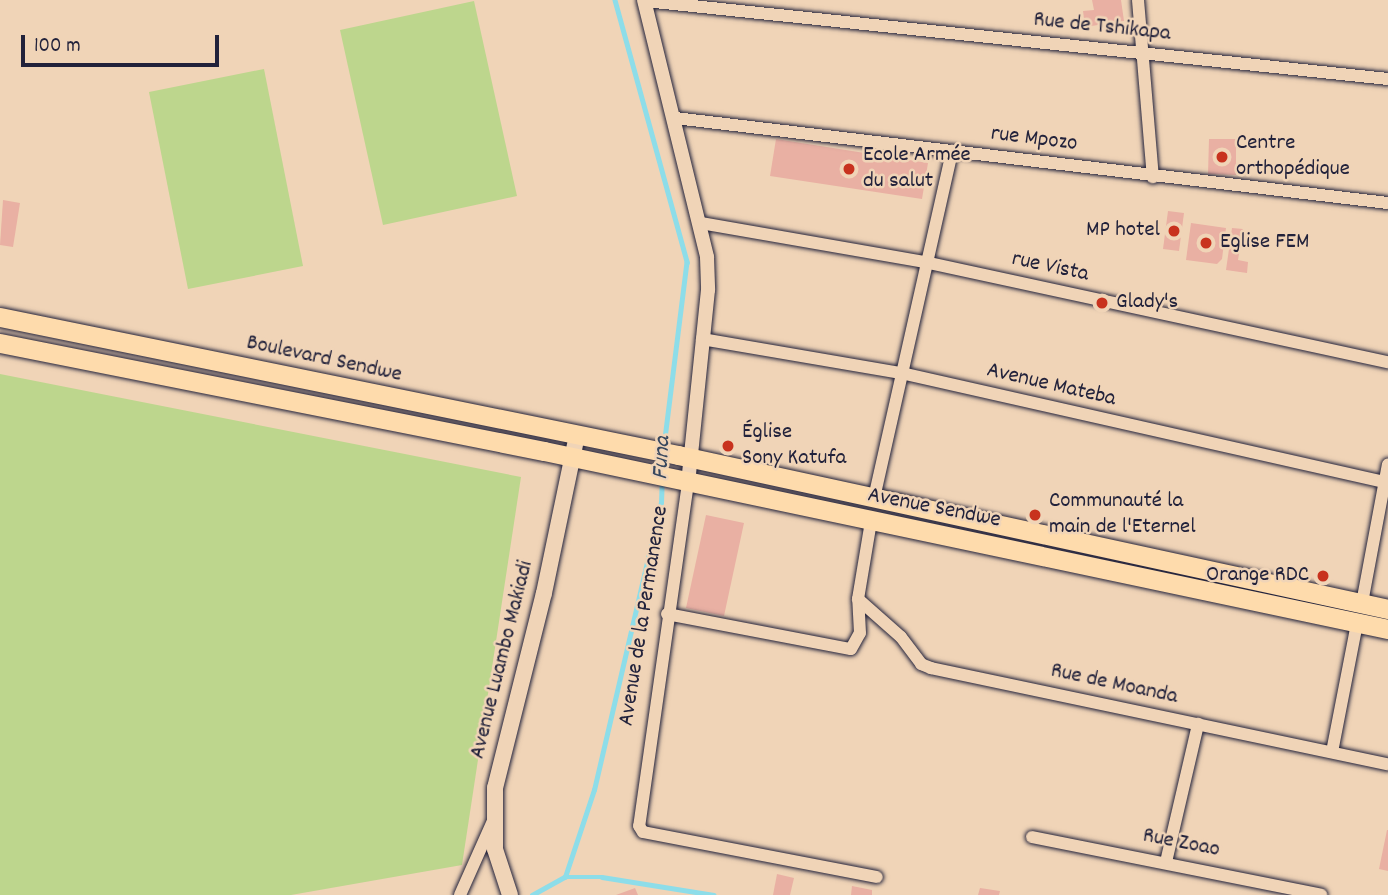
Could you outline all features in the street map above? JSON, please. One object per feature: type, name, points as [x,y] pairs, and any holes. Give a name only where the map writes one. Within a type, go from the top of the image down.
[{"type":"highway","name":"Boulevard Sendwe","points":[[0,317],[637,448]]},
{"type":"highway","name":"Boulevard Sendwe","points":[[0,343],[635,470]]},
{"type":"highway","name":"Avenue Sendwe","points":[[637,448],[1375,606]]},
{"type":"highway","name":"Avenue Sendwe","points":[[635,470],[1372,626]]},
{"type":"highway","points":[[1372,626],[1375,606]]},
{"type":"main road","name":"Avenue Luambo Makiadi","points":[[510,895],[502,876],[492,821],[495,788],[544,593],[577,435]]},
{"type":"street","points":[[1138,0],[1153,177]]},
{"type":"street","name":"Rue de Tshikapa","points":[[645,1],[1388,79]]},
{"type":"street","name":"Avenue de la Permanence","points":[[645,1],[701,223],[708,290],[685,457],[679,481],[667,614],[639,826],[643,832],[877,877]]},
{"type":"street","name":"rue Mpozo","points":[[675,118],[1388,203]]},
{"type":"street","points":[[874,498],[923,262],[952,151]]},
{"type":"street","name":"rue Vista","points":[[701,223],[923,262],[1388,362]]},
{"type":"street","name":"Avenue Mateba","points":[[702,339],[901,373],[1386,483]]},
{"type":"street","points":[[1375,606],[1388,464]]},
{"type":"street","points":[[667,614],[851,649],[860,633],[858,599],[871,521]]},
{"type":"street","name":"Rue de Moanda","points":[[858,599],[901,637],[921,664],[931,668],[1388,764]]},
{"type":"street","points":[[1332,752],[1372,626]]},
{"type":"street","points":[[1166,862],[1198,724]]},
{"type":"street","points":[[460,895],[492,821]]},
{"type":"street","name":"Rue Zoao","points":[[1032,837],[1321,895]]},
{"type":"green space","points":[[474,1],[517,196],[383,225],[340,30]]},
{"type":"green space","points":[[264,69],[303,266],[188,289],[149,92]]},
{"type":"green space","points":[[0,374],[521,477],[462,865],[291,895],[0,895]]},
{"type":"building","points":[[1092,0],[1121,0],[1124,21],[1085,27],[1083,11],[1094,10]]},
{"type":"building","name":"Ecole Armée du salut","points":[[776,139],[928,163],[922,199],[770,176]]},
{"type":"building","name":"Centre orthopédique","points":[[1209,139],[1236,139],[1236,175],[1208,174]]},
{"type":"building","points":[[3,200],[20,203],[13,247],[0,245]]},
{"type":"building","name":"MP hotel","points":[[1168,211],[1184,213],[1179,251],[1163,249]]},
{"type":"building","name":"Eglise FEM","points":[[1191,223],[1226,228],[1222,259],[1217,264],[1186,260]]},
{"type":"building","points":[[1232,228],[1243,229],[1238,260],[1248,262],[1247,273],[1226,270]]},
{"type":"building","points":[[706,515],[744,523],[724,616],[686,608]]},
{"type":"building","points":[[1388,830],[1388,871],[1379,869]]},
{"type":"building","points":[[777,874],[794,878],[790,895],[773,895]]},
{"type":"building","points":[[852,886],[872,890],[872,895],[851,895]]},
{"type":"building","points":[[635,888],[638,895],[616,895]]},
{"type":"building","points":[[980,888],[1000,891],[999,895],[978,895]]},
{"type":"waterway","name":"Funa","points":[[615,0],[687,262],[664,447]]},
{"type":"waterway","name":"Funa","points":[[532,895],[565,877],[594,790],[661,503],[662,480]]},
{"type":"waterway","points":[[565,877],[602,877],[714,895]]},
{"type":"place","name":"Centre orthopédique","points":[[1222,157]]},
{"type":"place","name":"Ecole Armée du salut","points":[[849,169]]},
{"type":"place","name":"MP hotel","points":[[1174,231]]},
{"type":"place","name":"Eglise FEM","points":[[1206,243]]},
{"type":"place","name":"Glady's","points":[[1102,303]]},
{"type":"place","name":"Église Sony Katufa","points":[[728,446]]},
{"type":"place","name":"Communauté la main de l'Eternel","points":[[1035,515]]},
{"type":"place","name":"Orange RDC","points":[[1323,576]]}]
